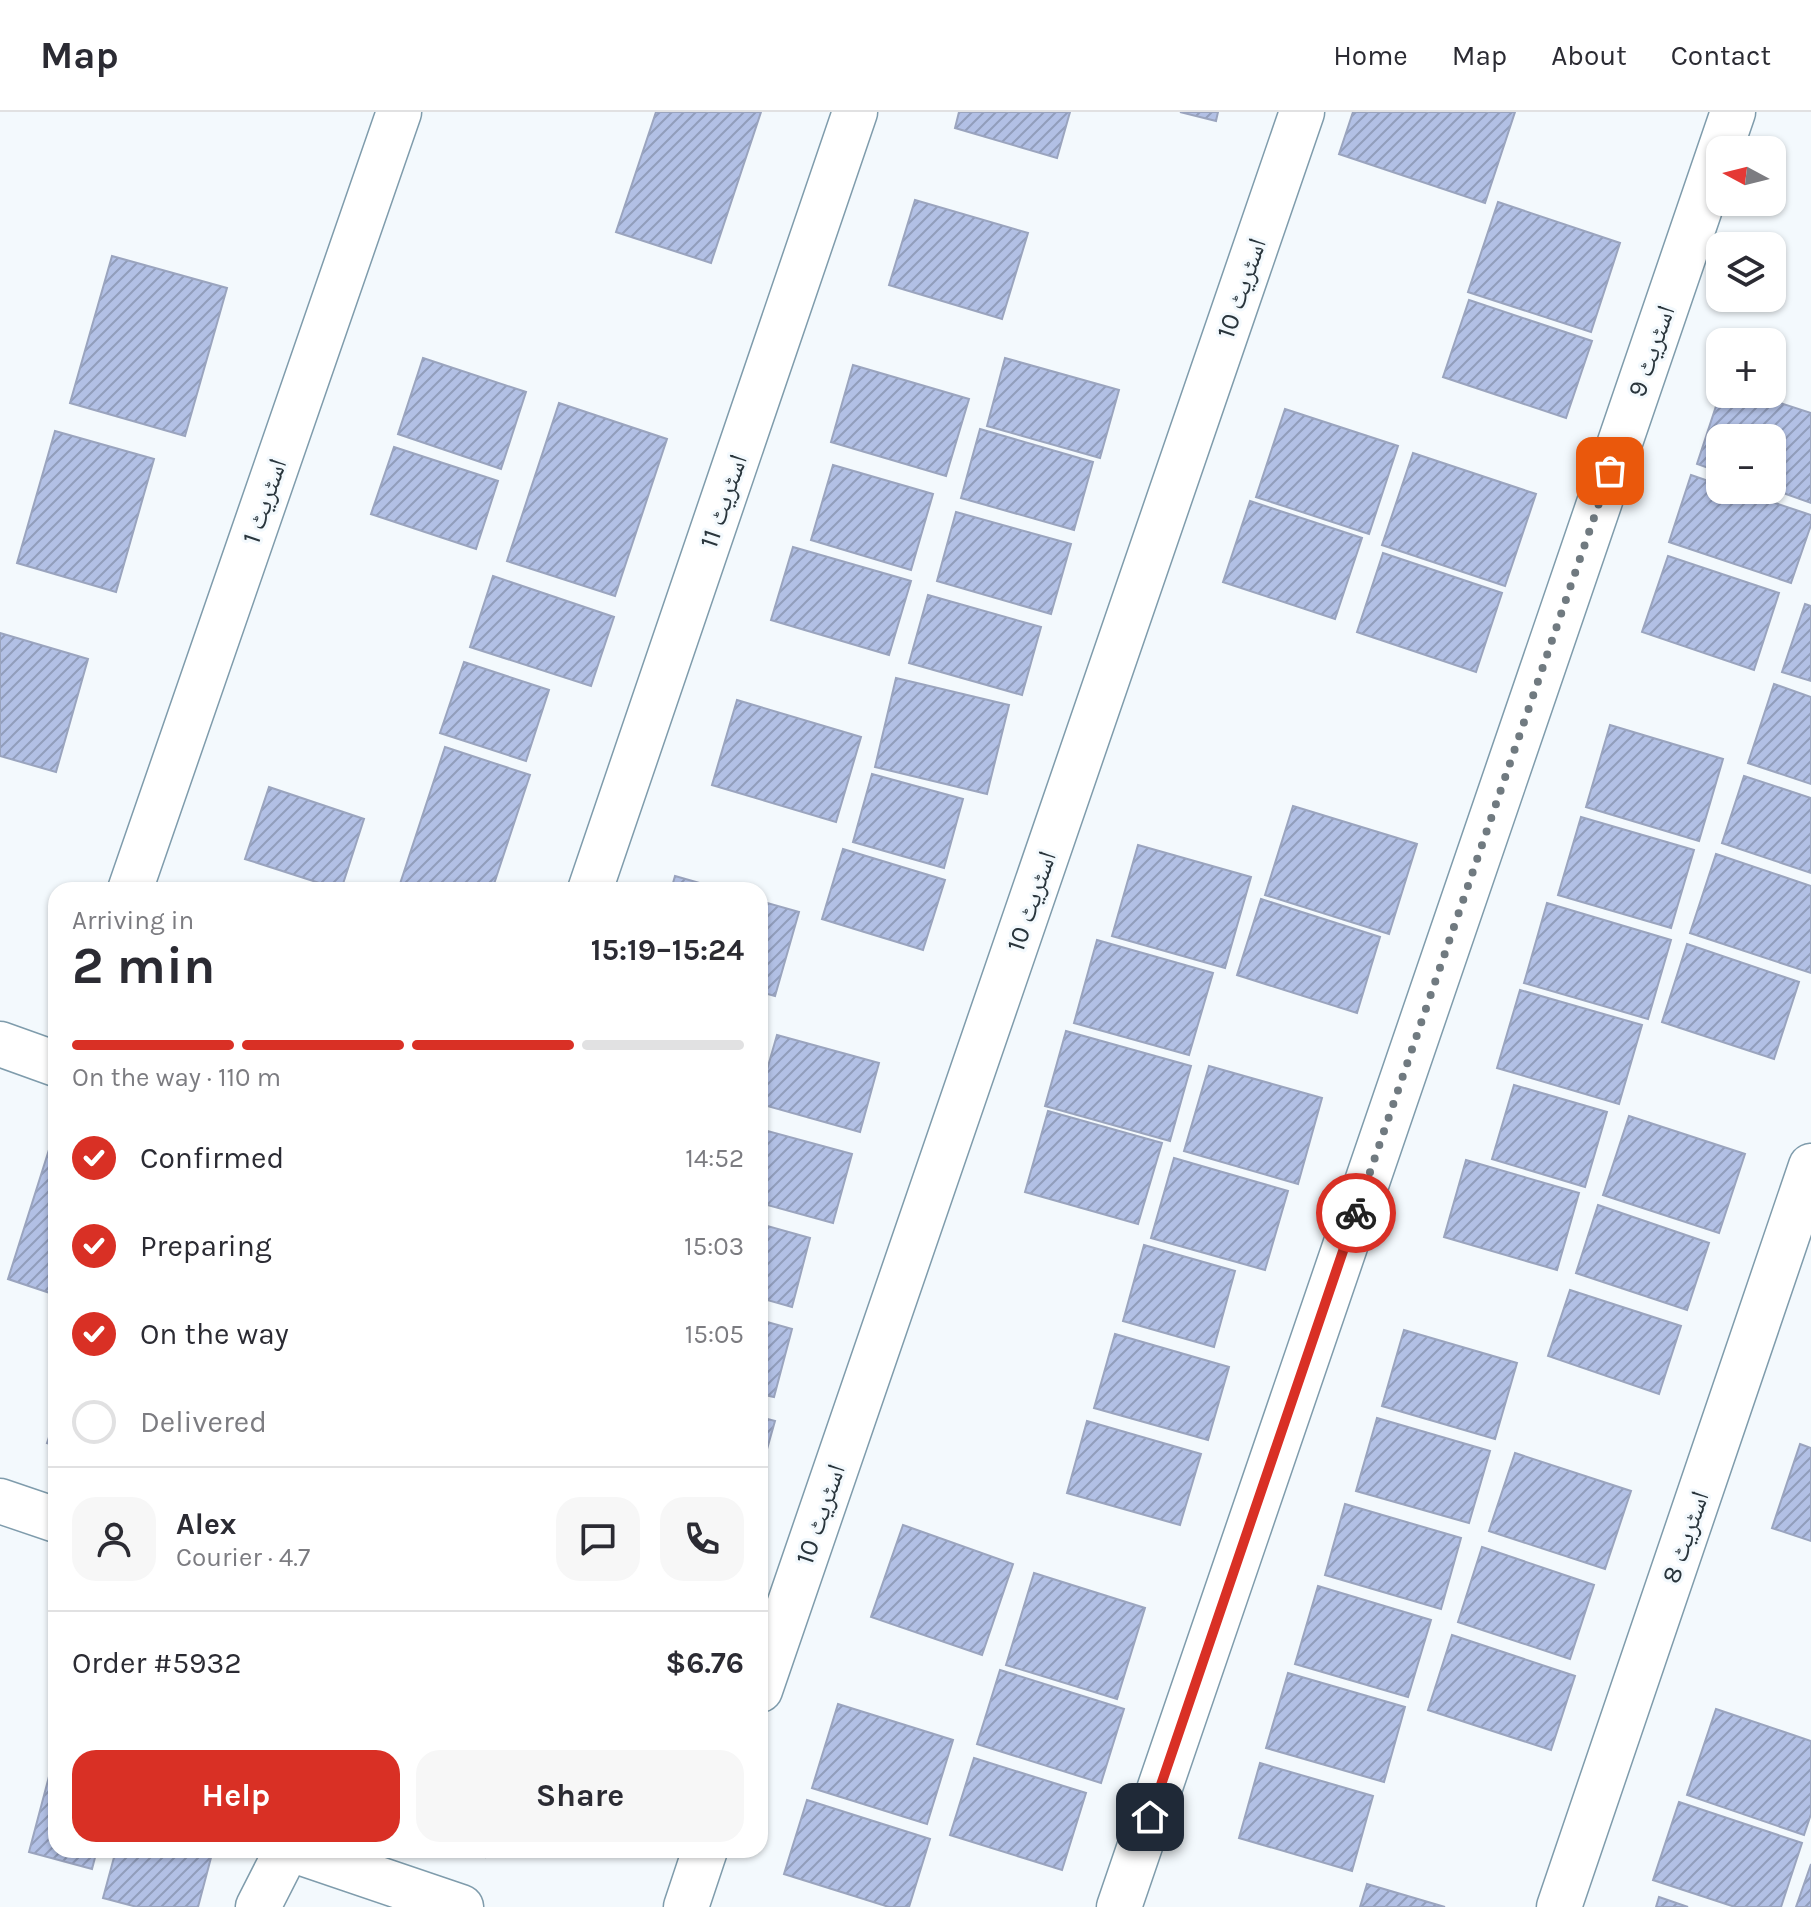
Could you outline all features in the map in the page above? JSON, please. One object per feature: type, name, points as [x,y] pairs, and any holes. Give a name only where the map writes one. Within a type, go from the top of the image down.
[{"type":"street","name":"اسٹریٹ 1","points":[[133,882],[399,112]]},
{"type":"street","name":"اسٹریٹ 11","points":[[593,882],[855,112]]},
{"type":"street","name":"اسٹریٹ 10","points":[[768,1667],[1302,112]]},
{"type":"street","name":"اسٹریٹ 9","points":[[1119,1907],[1733,112]]},
{"type":"street","points":[[0,1044],[48,1061]]},
{"type":"street","name":"اسٹریٹ 8","points":[[1559,1907],[1811,1166]]},
{"type":"street","points":[[0,1501],[48,1517]]},
{"type":"street","points":[[258,1907],[286,1858]]},
{"type":"street","points":[[314,1858],[461,1907]]},
{"type":"street","points":[[686,1907],[702,1858]]},
{"type":"building","points":[[656,112],[761,112],[711,263],[616,232]]},
{"type":"building","points":[[959,112],[1070,112],[1057,158],[955,128]]},
{"type":"building","points":[[1180,112],[1218,112],[1216,121]]},
{"type":"building","points":[[1353,112],[1515,112],[1485,203],[1339,154]]},
{"type":"building","points":[[915,200],[1028,233],[1002,319],[889,285]]},
{"type":"building","points":[[1498,202],[1620,243],[1591,332],[1468,292]]},
{"type":"building","points":[[112,256],[227,288],[185,436],[70,403]]},
{"type":"building","points":[[1469,300],[1592,341],[1566,418],[1443,377]]},
{"type":"building","points":[[423,358],[526,392],[501,469],[398,434]]},
{"type":"building","points":[[1005,358],[1119,390],[1100,458],[987,426]]},
{"type":"building","points":[[853,365],[969,399],[946,476],[831,442]]},
{"type":"building","points":[[559,403],[667,439],[615,596],[507,561]]},
{"type":"building","points":[[1786,405],[1811,413],[1811,503],[1786,494],[1786,424],[1710,424],[1715,408],[1786,408]]},
{"type":"building","points":[[1285,409],[1398,446],[1369,534],[1256,497]]},
{"type":"building","points":[[980,429],[1093,462],[1074,530],[961,498]]},
{"type":"building","points":[[55,431],[154,459],[116,592],[17,563]]},
{"type":"building","points":[[1706,437],[1706,467],[1697,464]]},
{"type":"building","points":[[394,447],[498,481],[476,549],[371,514]]},
{"type":"building","points":[[1413,453],[1536,494],[1505,586],[1382,545]]},
{"type":"building","points":[[833,465],[933,494],[911,570],[811,540]]},
{"type":"building","points":[[1691,475],[1706,480],[1706,504],[1778,504],[1811,515],[1811,525],[1791,583],[1669,542]]},
{"type":"building","points":[[1250,501],[1362,538],[1335,619],[1223,582]]},
{"type":"building","points":[[956,512],[1071,544],[1051,614],[937,581]]},
{"type":"building","points":[[793,547],[911,581],[889,655],[771,620]]},
{"type":"building","points":[[1383,553],[1502,593],[1476,672],[1357,632]]},
{"type":"building","points":[[1668,556],[1779,593],[1754,670],[1642,632]]},
{"type":"building","points":[[493,576],[614,617],[591,686],[470,647]]},
{"type":"building","points":[[928,595],[1041,627],[1022,695],[909,663]]},
{"type":"building","points":[[1805,604],[1811,606],[1811,681],[1782,672]]},
{"type":"building","points":[[0,633],[88,659],[56,772],[0,756]]},
{"type":"building","points":[[464,662],[549,690],[526,761],[440,733]]},
{"type":"building","points":[[896,678],[1009,705],[987,794],[875,767]]},
{"type":"building","points":[[1774,684],[1811,697],[1811,784],[1748,763]]},
{"type":"building","points":[[737,700],[861,737],[836,822],[712,785]]},
{"type":"building","points":[[1610,725],[1723,759],[1699,841],[1586,807]]},
{"type":"building","points":[[445,747],[530,775],[495,882],[401,882]]},
{"type":"building","points":[[872,774],[963,799],[944,868],[853,842]]},
{"type":"building","points":[[1744,776],[1811,798],[1811,873],[1722,843]]},
{"type":"building","points":[[269,787],[364,819],[344,882],[316,882],[245,859]]},
{"type":"building","points":[[1293,806],[1417,844],[1389,934],[1265,895]]},
{"type":"building","points":[[1581,817],[1694,850],[1671,928],[1558,895]]},
{"type":"building","points":[[1138,845],[1251,877],[1225,968],[1112,936]]},
{"type":"building","points":[[843,849],[945,880],[923,950],[822,919]]},
{"type":"building","points":[[1716,854],[1811,886],[1811,973],[1690,933]]},
{"type":"building","points":[[675,876],[696,882],[673,882]]},
{"type":"building","points":[[1261,899],[1380,937],[1357,1013],[1237,975]]},
{"type":"building","points":[[768,903],[799,912],[775,996],[768,994]]},
{"type":"building","points":[[1547,903],[1671,940],[1648,1019],[1524,983]]},
{"type":"building","points":[[1097,940],[1213,973],[1189,1055],[1074,1023]]},
{"type":"building","points":[[1687,944],[1799,982],[1774,1059],[1662,1022]]},
{"type":"building","points":[[1520,990],[1642,1025],[1619,1104],[1497,1068]]},
{"type":"building","points":[[1066,1031],[1191,1066],[1170,1141],[1045,1106]]},
{"type":"building","points":[[777,1035],[879,1063],[860,1132],[768,1106],[768,1066]]},
{"type":"building","points":[[1209,1066],[1322,1098],[1298,1184],[1184,1151]]},
{"type":"building","points":[[1514,1085],[1607,1112],[1585,1187],[1492,1159]]},
{"type":"building","points":[[1048,1111],[1162,1143],[1138,1224],[1025,1192]]},
{"type":"building","points":[[1629,1116],[1745,1154],[1719,1233],[1603,1195]]},
{"type":"building","points":[[768,1131],[852,1154],[833,1223],[768,1205]]},
{"type":"building","points":[[48,1153],[48,1292],[8,1279]]},
{"type":"building","points":[[1174,1158],[1288,1191],[1265,1270],[1151,1238]]},
{"type":"building","points":[[1466,1160],[1579,1193],[1557,1270],[1444,1237]]},
{"type":"building","points":[[1598,1205],[1709,1243],[1687,1310],[1576,1273]]},
{"type":"building","points":[[768,1226],[810,1238],[792,1307],[768,1300]]},
{"type":"building","points":[[1144,1245],[1235,1271],[1214,1347],[1123,1321]]},
{"type":"building","points":[[1570,1290],[1681,1326],[1659,1394],[1548,1356]]},
{"type":"building","points":[[768,1322],[792,1329],[774,1397],[768,1396]]},
{"type":"building","points":[[1404,1330],[1517,1363],[1495,1439],[1382,1406]]},
{"type":"building","points":[[1115,1334],[1229,1367],[1208,1440],[1094,1408]]},
{"type":"building","points":[[1377,1418],[1490,1451],[1469,1523],[1356,1491]]},
{"type":"building","points":[[768,1419],[775,1421],[768,1446]]},
{"type":"building","points":[[1087,1421],[1201,1454],[1180,1525],[1067,1493]]},
{"type":"building","points":[[1800,1444],[1811,1448],[1811,1541],[1772,1528]]},
{"type":"building","points":[[1515,1453],[1631,1491],[1605,1569],[1489,1531]]},
{"type":"building","points":[[1345,1504],[1461,1538],[1441,1609],[1325,1575]]},
{"type":"building","points":[[903,1525],[1013,1564],[982,1655],[871,1617]]},
{"type":"building","points":[[1482,1547],[1594,1585],[1570,1659],[1458,1622]]},
{"type":"building","points":[[1034,1573],[1145,1608],[1117,1699],[1006,1665]]},
{"type":"building","points":[[1318,1586],[1431,1620],[1408,1697],[1295,1664]]},
{"type":"building","points":[[1452,1635],[1575,1676],[1551,1750],[1428,1710]]},
{"type":"building","points":[[1000,1670],[1124,1709],[1101,1783],[977,1744]]},
{"type":"building","points":[[1288,1673],[1405,1707],[1384,1782],[1266,1748]]},
{"type":"building","points":[[838,1704],[953,1740],[927,1824],[812,1788]]},
{"type":"building","points":[[1716,1709],[1811,1741],[1811,1814],[1804,1835],[1687,1795]]},
{"type":"building","points":[[974,1758],[1086,1793],[1062,1870],[950,1835]]},
{"type":"building","points":[[1260,1763],[1373,1796],[1352,1871],[1239,1838]]},
{"type":"building","points":[[48,1780],[48,1857],[29,1852]]},
{"type":"building","points":[[807,1800],[930,1839],[909,1907],[889,1907],[784,1874]]},
{"type":"building","points":[[1679,1802],[1802,1843],[1781,1907],[1735,1907],[1653,1880]]},
{"type":"building","points":[[51,1858],[95,1858],[92,1869]]},
{"type":"building","points":[[114,1858],[211,1858],[198,1907],[137,1907],[103,1898]]},
{"type":"building","points":[[1811,1864],[1811,1907],[1796,1907]]},
{"type":"building","points":[[1367,1884],[1445,1907],[1360,1907]]},
{"type":"building","points":[[1659,1897],[1688,1907],[1656,1907]]},
{"type":"way so far","points":[[1356,1213],[1610,471]]},
{"type":"route","points":[[1150,1817],[1356,1213]]}]
